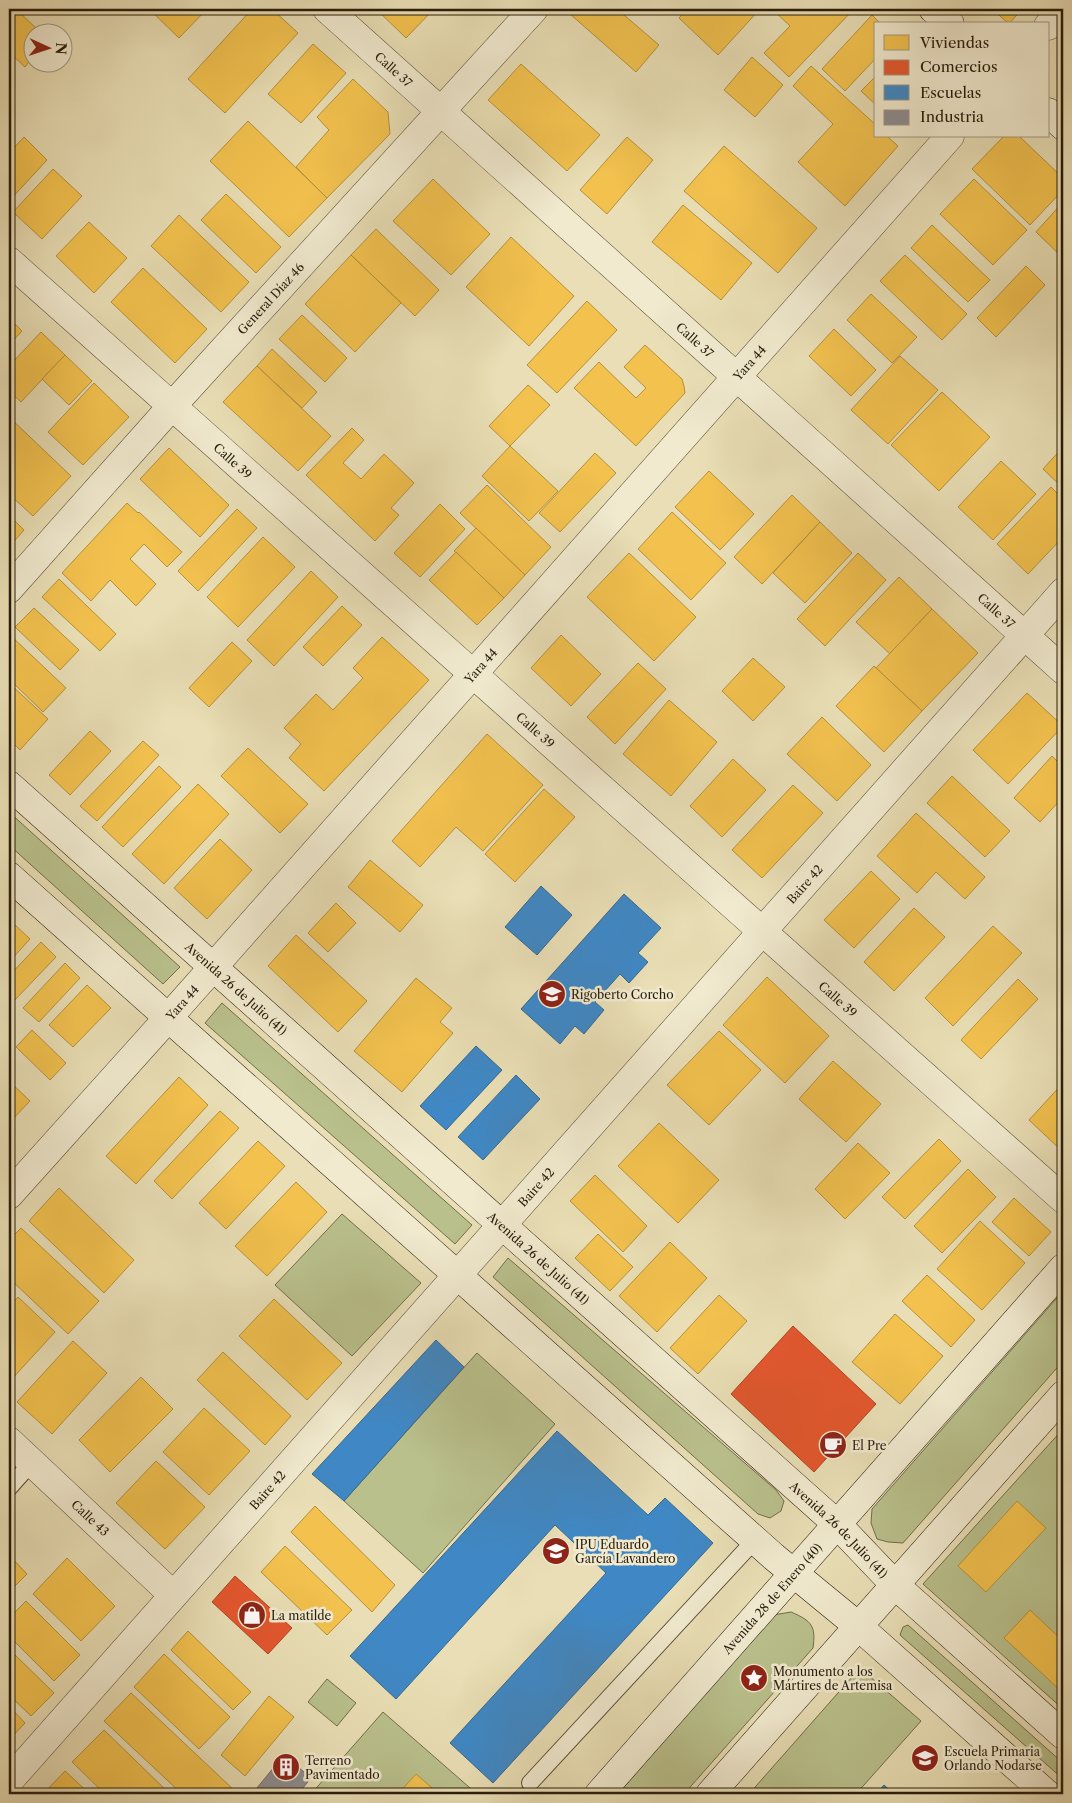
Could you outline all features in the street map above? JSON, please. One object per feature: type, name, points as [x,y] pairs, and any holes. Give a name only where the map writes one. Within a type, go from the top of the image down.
[{"type":"street","name":"Calle 37","points":[[327,9],[737,375],[1063,670]]},
{"type":"street","name":"General Díaz 46","points":[[9,589],[172,406],[534,9]]},
{"type":"street","points":[[933,9],[948,22]]},
{"type":"street","points":[[1050,24],[1063,9]]},
{"type":"street","points":[[1050,114],[1063,126]]},
{"type":"street","name":"Yara 44","points":[[9,1195],[213,968],[472,673],[948,138]]},
{"type":"street","name":"Calle 39","points":[[9,261],[1063,1200]]},
{"type":"street","name":"Baire 42","points":[[9,1781],[1063,592]]},
{"type":"street","name":"Avenida 26 de Julio (41)","points":[[9,785],[837,1524],[895,1585],[1063,1734]]},
{"type":"street","points":[[9,876],[755,1540],[858,1626],[1048,1794]]},
{"type":"street","name":"Avenida 28 de Enero (40)","points":[[599,1794],[1063,1268]]},
{"type":"street","points":[[710,1794],[1063,1395]]},
{"type":"street","name":"Calle 43","points":[[9,1441],[173,1595]]},
{"type":"lane","points":[[9,1488],[32,1462]]},
{"type":"lane","points":[[530,1783],[755,1540]]},
{"type":"green space","points":[[9,812],[180,967],[163,984],[9,845]]},
{"type":"green space","points":[[222,1003],[472,1225],[455,1244],[205,1023]]},
{"type":"green space","points":[[342,1214],[421,1283],[352,1356],[275,1285]]},
{"type":"green space","points":[[508,1258],[776,1490],[784,1501],[781,1511],[770,1518],[758,1514],[493,1277]]},
{"type":"green space","points":[[1063,1291],[1063,1361],[903,1543],[877,1539],[871,1523],[872,1509]]},
{"type":"green space","points":[[477,1353],[555,1424],[423,1573],[344,1501]]},
{"type":"green space","points":[[1063,1429],[1063,1709],[923,1584]]},
{"type":"green space","points":[[791,1612],[804,1618],[811,1625],[814,1634],[813,1648],[684,1794],[618,1794],[773,1615]]},
{"type":"green space","points":[[908,1625],[1063,1763],[1063,1779],[900,1635],[903,1627]]},
{"type":"green space","points":[[860,1668],[921,1721],[856,1794],[749,1794]]},
{"type":"green space","points":[[327,1679],[356,1703],[337,1726],[308,1702]]},
{"type":"green space","points":[[383,1712],[477,1794],[311,1794]]},
{"type":"building: Viviendas","points":[[9,9],[16,9],[30,22],[22,22],[22,64],[9,52]]},
{"type":"building: Viviendas","points":[[149,9],[207,9],[179,38]]},
{"type":"building: Viviendas","points":[[252,9],[272,9],[298,33],[225,113],[188,79]]},
{"type":"building: Viviendas","points":[[376,9],[434,9],[406,38]]},
{"type":"building: Viviendas","points":[[574,9],[617,9],[659,45],[636,72],[570,14]]},
{"type":"building: Viviendas","points":[[687,9],[760,9],[718,55],[679,18]]},
{"type":"building: Viviendas","points":[[772,9],[854,9],[789,77],[764,53],[790,26]]},
{"type":"building: Viviendas","points":[[992,9],[1022,9],[1011,22],[1007,22]]},
{"type":"building: Viviendas","points":[[872,15],[879,22],[874,22],[874,60],[845,91],[822,69]]},
{"type":"building: Viviendas","points":[[313,44],[346,73],[301,123],[268,94]]},
{"type":"building: Viviendas","points":[[752,57],[783,85],[755,117],[724,90]]},
{"type":"building: Viviendas","points":[[521,64],[600,135],[567,171],[488,100]]},
{"type":"building: Viviendas","points":[[811,66],[874,123],[874,138],[889,138],[898,146],[845,206],[798,162],[833,124],[793,86]]},
{"type":"building: Viviendas","points":[[874,78],[874,103],[861,91]]},
{"type":"building: Viviendas","points":[[353,79],[388,112],[390,134],[327,198],[296,167],[329,130],[317,117]]},
{"type":"building: Viviendas","points":[[248,121],[327,198],[289,237],[210,161]]},
{"type":"building: Viviendas","points":[[24,137],[47,160],[9,201],[9,153]]},
{"type":"building: Viviendas","points":[[627,137],[653,160],[607,214],[580,190]]},
{"type":"building: Viviendas","points":[[1002,138],[1021,138],[1063,178],[1063,190],[1030,225],[972,169]]},
{"type":"building: Viviendas","points":[[724,146],[817,228],[778,273],[684,191]]},
{"type":"building: Viviendas","points":[[53,169],[82,196],[42,239],[13,212]]},
{"type":"building: Viviendas","points":[[433,179],[490,234],[451,275],[393,221]]},
{"type":"building: Viviendas","points":[[974,179],[1027,230],[993,265],[940,214]]},
{"type":"building: Viviendas","points":[[226,194],[281,247],[256,273],[201,220]]},
{"type":"building: Viviendas","points":[[1063,202],[1063,258],[1036,232]]},
{"type":"building: Viviendas","points":[[683,205],[752,263],[721,300],[652,242]]},
{"type":"building: Viviendas","points":[[179,215],[249,282],[221,312],[151,246]]},
{"type":"building: Viviendas","points":[[89,222],[127,258],[94,293],[56,256]]},
{"type":"building: Viviendas","points":[[932,225],[990,280],[968,302],[911,248]]},
{"type":"building: Viviendas","points":[[376,229],[439,290],[415,316],[351,255]]},
{"type":"building: Viviendas","points":[[511,237],[574,296],[529,346],[466,287]]},
{"type":"building: Viviendas","points":[[351,255],[401,303],[355,352],[305,304]]},
{"type":"building: Viviendas","points":[[905,255],[967,314],[942,340],[880,281]]},
{"type":"building: Viviendas","points":[[1026,266],[1045,285],[996,337],[977,318]]},
{"type":"building: Viviendas","points":[[143,268],[207,329],[175,363],[111,302]]},
{"type":"building: Viviendas","points":[[871,294],[917,337],[892,363],[847,320]]},
{"type":"building: Viviendas","points":[[587,301],[617,330],[557,393],[527,365]]},
{"type":"building: Viviendas","points":[[302,315],[347,358],[325,382],[279,339]]},
{"type":"building: Viviendas","points":[[9,318],[22,331],[9,345]]},
{"type":"building: Viviendas","points":[[834,329],[876,370],[851,396],[809,356]]},
{"type":"building: Viviendas","points":[[41,332],[65,355],[21,402],[9,391],[9,366]]},
{"type":"building: Viviendas","points":[[645,345],[682,379],[685,393],[636,446],[574,388],[599,362],[636,398],[646,388],[624,367]]},
{"type":"building: Viviendas","points":[[272,349],[317,392],[302,408],[257,366]]},
{"type":"building: Viviendas","points":[[65,355],[92,381],[69,405],[42,379]]},
{"type":"building: Viviendas","points":[[900,356],[938,390],[888,444],[851,410]]},
{"type":"building: Viviendas","points":[[257,366],[331,436],[298,471],[223,402]]},
{"type":"building: Viviendas","points":[[94,383],[129,417],[83,465],[48,432]]},
{"type":"building: Viviendas","points":[[528,385],[550,405],[510,446],[489,426]]},
{"type":"building: Viviendas","points":[[942,392],[990,437],[939,491],[891,445]]},
{"type":"building: Viviendas","points":[[9,417],[71,476],[33,516],[9,494]]},
{"type":"building: Viviendas","points":[[352,428],[364,440],[343,463],[361,479],[384,454],[414,483],[391,508],[399,515],[375,541],[306,475]]},
{"type":"building: Viviendas","points":[[510,446],[558,491],[529,521],[482,476]]},
{"type":"building: Viviendas","points":[[1063,447],[1063,488],[1043,469]]},
{"type":"building: Viviendas","points":[[169,448],[229,505],[200,537],[140,479]]},
{"type":"building: Viviendas","points":[[595,453],[616,473],[560,532],[539,513]]},
{"type":"building: Viviendas","points":[[1001,461],[1036,494],[993,540],[958,507]]},
{"type":"building: Viviendas","points":[[709,471],[754,514],[720,550],[675,507]]},
{"type":"building: Viviendas","points":[[487,485],[551,547],[525,575],[460,513]]},
{"type":"building: Viviendas","points":[[1051,487],[1063,499],[1063,537],[1028,574],[997,544]]},
{"type":"building: Viviendas","points":[[792,495],[820,522],[762,584],[734,557]]},
{"type":"building: Viviendas","points":[[127,503],[182,552],[167,567],[144,544],[130,559],[156,584],[136,606],[110,580],[91,601],[62,573]]},
{"type":"building: Viviendas","points":[[440,504],[465,529],[420,577],[394,553]]},
{"type":"building: Viviendas","points":[[237,509],[257,528],[198,591],[178,571]]},
{"type":"building: Viviendas","points":[[672,512],[726,563],[691,600],[638,549]]},
{"type":"building: Viviendas","points":[[9,515],[24,530],[9,547]]},
{"type":"building: Viviendas","points":[[820,522],[852,553],[805,603],[773,573]]},
{"type":"building: Viviendas","points":[[476,528],[525,575],[504,598],[454,551]]},
{"type":"building: Viviendas","points":[[263,537],[295,567],[238,627],[207,597]]},
{"type":"building: Viviendas","points":[[456,552],[504,598],[477,625],[429,580]]},
{"type":"building: Viviendas","points":[[629,553],[696,617],[654,661],[587,597]]},
{"type":"building: Viviendas","points":[[858,553],[886,580],[825,646],[797,619]]},
{"type":"building: Viviendas","points":[[311,571],[338,597],[274,666],[247,640]]},
{"type":"building: Viviendas","points":[[899,577],[932,609],[890,654],[856,622]]},
{"type":"building: Viviendas","points":[[59,579],[116,634],[100,651],[42,597]]},
{"type":"building: Viviendas","points":[[342,606],[362,625],[323,666],[303,647]]},
{"type":"building: Viviendas","points":[[34,608],[79,650],[60,670],[15,627]]},
{"type":"building: Viviendas","points":[[932,609],[978,653],[922,711],[876,668]]},
{"type":"building: Viviendas","points":[[10,635],[66,688],[43,712],[9,679]]},
{"type":"building: Viviendas","points":[[561,635],[601,674],[571,706],[531,668]]},
{"type":"building: Viviendas","points":[[382,637],[429,680],[324,791],[289,758],[301,744],[284,728],[316,694],[333,710],[363,678],[353,668]]},
{"type":"building: Viviendas","points":[[232,642],[252,661],[209,707],[189,688]]},
{"type":"building: Viviendas","points":[[753,658],[785,687],[753,721],[722,691]]},
{"type":"building: Viviendas","points":[[638,663],[666,689],[615,744],[587,717]]},
{"type":"building: Viviendas","points":[[874,666],[922,711],[884,752],[836,706]]},
{"type":"building: Viviendas","points":[[9,683],[48,719],[20,750],[9,739]]},
{"type":"building: Viviendas","points":[[1027,693],[1063,726],[1008,784],[973,750]]},
{"type":"building: Viviendas","points":[[669,700],[717,742],[671,796],[623,754]]},
{"type":"building: Viviendas","points":[[822,717],[871,765],[837,801],[787,754]]},
{"type":"building: Viviendas","points":[[90,731],[111,751],[70,795],[49,775]]},
{"type":"building: Viviendas","points":[[487,734],[543,785],[483,851],[456,827],[420,867],[392,841]]},
{"type":"building: Viviendas","points":[[143,741],[159,755],[97,821],[80,806]]},
{"type":"building: Viviendas","points":[[248,748],[308,804],[280,833],[221,776]]},
{"type":"building: Viviendas","points":[[1052,756],[1063,767],[1063,797],[1040,822],[1014,798]]},
{"type":"building: Viviendas","points":[[733,759],[766,790],[722,837],[690,806]]},
{"type":"building: Viviendas","points":[[159,766],[181,787],[123,847],[102,827]]},
{"type":"building: Viviendas","points":[[952,776],[1010,831],[985,857],[927,803]]},
{"type":"building: Viviendas","points":[[198,784],[229,814],[164,884],[132,854]]},
{"type":"building: Viviendas","points":[[793,785],[823,813],[762,878],[732,850]]},
{"type":"building: Viviendas","points":[[544,789],[575,817],[515,882],[485,854]]},
{"type":"building: Viviendas","points":[[916,813],[985,877],[965,899],[936,872],[917,893],[877,856]]},
{"type":"building: Viviendas","points":[[220,839],[252,870],[207,919],[174,888]]},
{"type":"building: Viviendas","points":[[370,860],[423,905],[400,932],[348,887]]},
{"type":"building: Viviendas","points":[[871,871],[900,899],[854,948],[824,920]]},
{"type":"building: Viviendas","points":[[336,903],[356,923],[328,952],[308,933]]},
{"type":"building: Viviendas","points":[[914,908],[945,937],[894,991],[864,962]]},
{"type":"building: Viviendas","points":[[13,923],[30,939],[9,962],[9,928]]},
{"type":"building: Viviendas","points":[[993,926],[1022,953],[953,1026],[925,998]]},
{"type":"building: Viviendas","points":[[296,935],[367,1001],[338,1032],[268,966]]},
{"type":"building: Viviendas","points":[[41,942],[56,957],[12,1003],[9,999],[9,976]]},
{"type":"building: Viviendas","points":[[65,963],[80,978],[39,1022],[23,1008]]},
{"type":"building: Viviendas","points":[[767,977],[829,1036],[785,1083],[723,1025]]},
{"type":"building: Viviendas","points":[[416,978],[452,1008],[440,1022],[453,1033],[402,1092],[354,1051]]},
{"type":"building: Viviendas","points":[[1018,979],[1038,999],[981,1059],[961,1040]]},
{"type":"building: Viviendas","points":[[87,985],[111,1008],[73,1047],[49,1025]]},
{"type":"building: Viviendas","points":[[32,1030],[66,1063],[50,1080],[16,1047]]},
{"type":"building: Viviendas","points":[[719,1031],[761,1070],[709,1125],[667,1085]]},
{"type":"building: Viviendas","points":[[833,1061],[881,1104],[846,1142],[799,1099]]},
{"type":"building: Viviendas","points":[[179,1077],[208,1105],[136,1184],[106,1156]]},
{"type":"building: Viviendas","points":[[9,1081],[30,1101],[9,1123]]},
{"type":"building: Viviendas","points":[[1063,1083],[1063,1152],[1029,1120]]},
{"type":"building: Viviendas","points":[[220,1111],[239,1128],[172,1199],[154,1181]]},
{"type":"building: Viviendas","points":[[659,1123],[719,1180],[678,1223],[618,1166]]},
{"type":"building: Viviendas","points":[[939,1139],[961,1161],[905,1219],[882,1197]]},
{"type":"building: Viviendas","points":[[258,1141],[285,1166],[226,1229],[199,1203]]},
{"type":"building: Viviendas","points":[[858,1143],[890,1173],[845,1219],[815,1189]]},
{"type":"building: Viviendas","points":[[968,1169],[996,1197],[942,1253],[914,1226]]},
{"type":"building: Viviendas","points":[[595,1175],[647,1226],[623,1252],[570,1201]]},
{"type":"building: Viviendas","points":[[296,1182],[327,1212],[267,1276],[235,1246]]},
{"type":"building: Viviendas","points":[[59,1188],[134,1260],[104,1293],[29,1221]]},
{"type":"building: Viviendas","points":[[1014,1198],[1051,1232],[1029,1256],[992,1222]]},
{"type":"building: Viviendas","points":[[980,1221],[1025,1263],[982,1310],[937,1269]]},
{"type":"building: Viviendas","points":[[21,1228],[99,1301],[68,1334],[9,1278],[9,1240]]},
{"type":"building: Viviendas","points":[[598,1234],[633,1267],[610,1291],[575,1258]]},
{"type":"building: Viviendas","points":[[670,1242],[707,1278],[657,1332],[619,1296]]},
{"type":"building: Viviendas","points":[[927,1275],[975,1320],[951,1347],[902,1301]]},
{"type":"building: Viviendas","points":[[719,1295],[747,1321],[698,1374],[670,1348]]},
{"type":"building: Viviendas","points":[[18,1297],[55,1332],[11,1380],[9,1378],[9,1307]]},
{"type":"building: Viviendas","points":[[274,1299],[342,1363],[307,1400],[239,1336]]},
{"type":"building: Viviendas","points":[[895,1314],[943,1356],[900,1404],[852,1362]]},
{"type":"building: Viviendas","points":[[73,1341],[107,1373],[52,1434],[17,1402]]},
{"type":"building: Viviendas","points":[[223,1352],[291,1416],[265,1445],[197,1380]]},
{"type":"building: Viviendas","points":[[141,1377],[173,1409],[110,1472],[79,1440]]},
{"type":"building: Viviendas","points":[[204,1408],[250,1451],[209,1495],[163,1452]]},
{"type":"building: Viviendas","points":[[156,1461],[205,1507],[165,1549],[116,1503]]},
{"type":"building: Viviendas","points":[[1017,1501],[1046,1528],[986,1592],[958,1566]]},
{"type":"building: Viviendas","points":[[315,1506],[395,1585],[372,1612],[291,1532]]},
{"type":"building: Viviendas","points":[[285,1546],[352,1610],[327,1635],[261,1572]]},
{"type":"building: Viviendas","points":[[9,1555],[27,1574],[9,1592]]},
{"type":"building: Viviendas","points":[[67,1558],[115,1606],[81,1641],[33,1594]]},
{"type":"building: Viviendas","points":[[26,1601],[80,1655],[54,1681],[9,1636],[9,1618]]},
{"type":"building: Viviendas","points":[[1030,1610],[1063,1641],[1063,1693],[1004,1638]]},
{"type":"building: Viviendas","points":[[188,1631],[251,1692],[233,1710],[171,1650]]},
{"type":"building: Viviendas","points":[[9,1649],[54,1693],[31,1716],[9,1695]]},
{"type":"building: Viviendas","points":[[164,1654],[230,1717],[199,1749],[134,1687]]},
{"type":"building: Viviendas","points":[[131,1693],[235,1791],[232,1794],[182,1794],[104,1721]]},
{"type":"building: Viviendas","points":[[269,1696],[294,1717],[245,1776],[221,1755]]},
{"type":"building: Viviendas","points":[[9,1706],[25,1723],[9,1740]]},
{"type":"building: Viviendas","points":[[104,1730],[170,1794],[105,1794],[72,1762]]},
{"type":"building: Viviendas","points":[[65,1771],[90,1794],[43,1794]]},
{"type":"building: Viviendas","points":[[416,1774],[439,1794],[398,1794]]},
{"type":"building: Comercios","points":[[793,1326],[876,1404],[814,1472],[731,1394]]},
{"type":"building: Comercios","name":"La matilde","points":[[235,1576],[292,1628],[268,1654],[212,1602]]},
{"type":"building: Escuelas","points":[[541,886],[572,915],[537,955],[505,927]]},
{"type":"building: Escuelas","points":[[624,894],[661,928],[638,953],[648,962],[629,983],[620,974],[595,1002],[604,1010],[584,1034],[575,1026],[560,1044],[521,1009]]},
{"type":"building: Escuelas","points":[[476,1046],[502,1070],[446,1130],[420,1106]]},
{"type":"building: Escuelas","points":[[516,1075],[540,1099],[483,1160],[458,1137]]},
{"type":"building: Escuelas","points":[[436,1340],[464,1367],[344,1501],[312,1474]]},
{"type":"building: Escuelas","points":[[557,1431],[648,1515],[665,1498],[713,1543],[493,1783],[450,1743],[606,1573],[555,1525],[396,1699],[350,1656]]},
{"type":"building: Escuelas","points":[[884,1785],[894,1794],[876,1794]]},
{"type":"building: Industria","name":"Terreno Pavimentado","points":[[284,1755],[311,1778],[298,1794],[252,1794]]},
{"type":"place","name":"Rigoberto Corcho","points":[[552,994]]},
{"type":"place","name":"El Pre","points":[[833,1445]]},
{"type":"place","name":"IPU Eduardo García Lavandero","points":[[556,1551]]},
{"type":"place","name":"La matilde","points":[[252,1615]]},
{"type":"place","name":"Monumento a los Mártires de Artemisa","points":[[754,1678]]},
{"type":"place","name":"Escuela Primaria Orlando Nodarse","points":[[925,1758]]},
{"type":"place","name":"Terreno Pavimentado","points":[[286,1767]]}]
